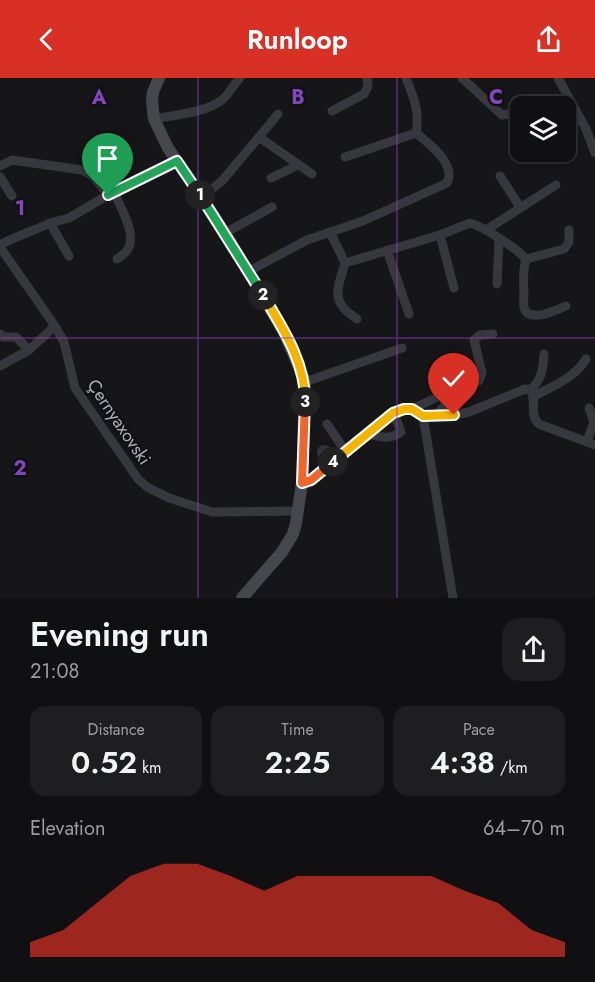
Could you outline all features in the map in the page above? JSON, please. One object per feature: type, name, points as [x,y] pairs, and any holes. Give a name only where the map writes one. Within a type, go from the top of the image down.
[{"type":"street","points":[[159,78],[152,101],[154,119],[177,161],[249,271],[284,332],[305,382],[299,512],[288,543],[247,596]]},
{"type":"street","points":[[154,119],[183,115],[210,107],[228,94],[240,78]]},
{"type":"street","points":[[332,111],[364,94],[368,86],[367,78]]},
{"type":"street","points":[[406,78],[418,109],[416,133]]},
{"type":"street","points":[[462,78],[502,115],[510,114]]},
{"type":"street","points":[[558,78],[586,129],[595,153]]},
{"type":"street","points":[[202,197],[222,181],[278,114]]},
{"type":"street","points":[[345,157],[416,133]]},
{"type":"street","points":[[249,271],[307,240],[363,221],[447,183],[448,171],[441,155],[416,133]]},
{"type":"street","points":[[259,137],[312,174]]},
{"type":"street","points":[[0,166],[12,160],[82,170],[93,176],[111,193],[128,226],[130,239],[128,250],[117,259]]},
{"type":"street","points":[[0,246],[15,237],[69,218],[111,193],[177,161]]},
{"type":"street","points":[[271,178],[298,165]]},
{"type":"street","points":[[500,176],[520,207]]},
{"type":"street","points":[[0,177],[12,196]]},
{"type":"street","points":[[486,230],[556,184]]},
{"type":"street","points":[[225,233],[272,207]]},
{"type":"street","points":[[50,223],[69,256]]},
{"type":"street","points":[[345,263],[440,235],[470,223],[516,248],[526,259]]},
{"type":"street","points":[[526,259],[564,249],[569,242],[569,230]]},
{"type":"street","points":[[330,232],[345,263],[337,289],[337,299],[345,311],[357,319]]},
{"type":"street","points":[[440,235],[454,288]]},
{"type":"street","points":[[497,284],[500,240]]},
{"type":"street","name":"Çernyaxovski","points":[[0,246],[56,326],[64,342],[75,388],[138,479],[147,487],[169,498],[212,512],[299,512]]},
{"type":"street","points":[[387,250],[409,314]]},
{"type":"street","points":[[526,259],[523,270],[526,312],[542,315],[566,306]]},
{"type":"street","points":[[0,366],[29,350],[56,326]]},
{"type":"street","points":[[0,334],[3,337],[16,338],[29,350]]},
{"type":"street","points":[[302,483],[311,480],[390,415],[404,409],[412,409],[459,387],[479,381],[482,373],[474,340],[480,335],[493,334]]},
{"type":"street","points":[[305,382],[402,348]]},
{"type":"street","points":[[544,354],[542,374],[532,393],[532,411],[538,424],[591,443],[594,422],[589,408]]},
{"type":"street","points":[[412,409],[423,416],[469,412],[520,390],[532,393],[563,380],[579,369],[586,359]]},
{"type":"street","points":[[436,416],[459,387]]},
{"type":"street","points":[[368,434],[382,438],[398,435],[401,432],[400,428],[390,415]]},
{"type":"street","points":[[423,416],[453,598]]},
{"type":"street","points":[[327,424],[346,452]]},
{"type":"water","points":[[321,445],[327,445],[331,452],[327,459],[321,459],[317,455],[317,449]]},
{"type":"route","points":[[108,195],[177,161],[202,197],[284,332],[301,370],[305,382],[306,399],[302,483],[311,480],[393,413],[412,409],[423,416],[454,415]]}]
